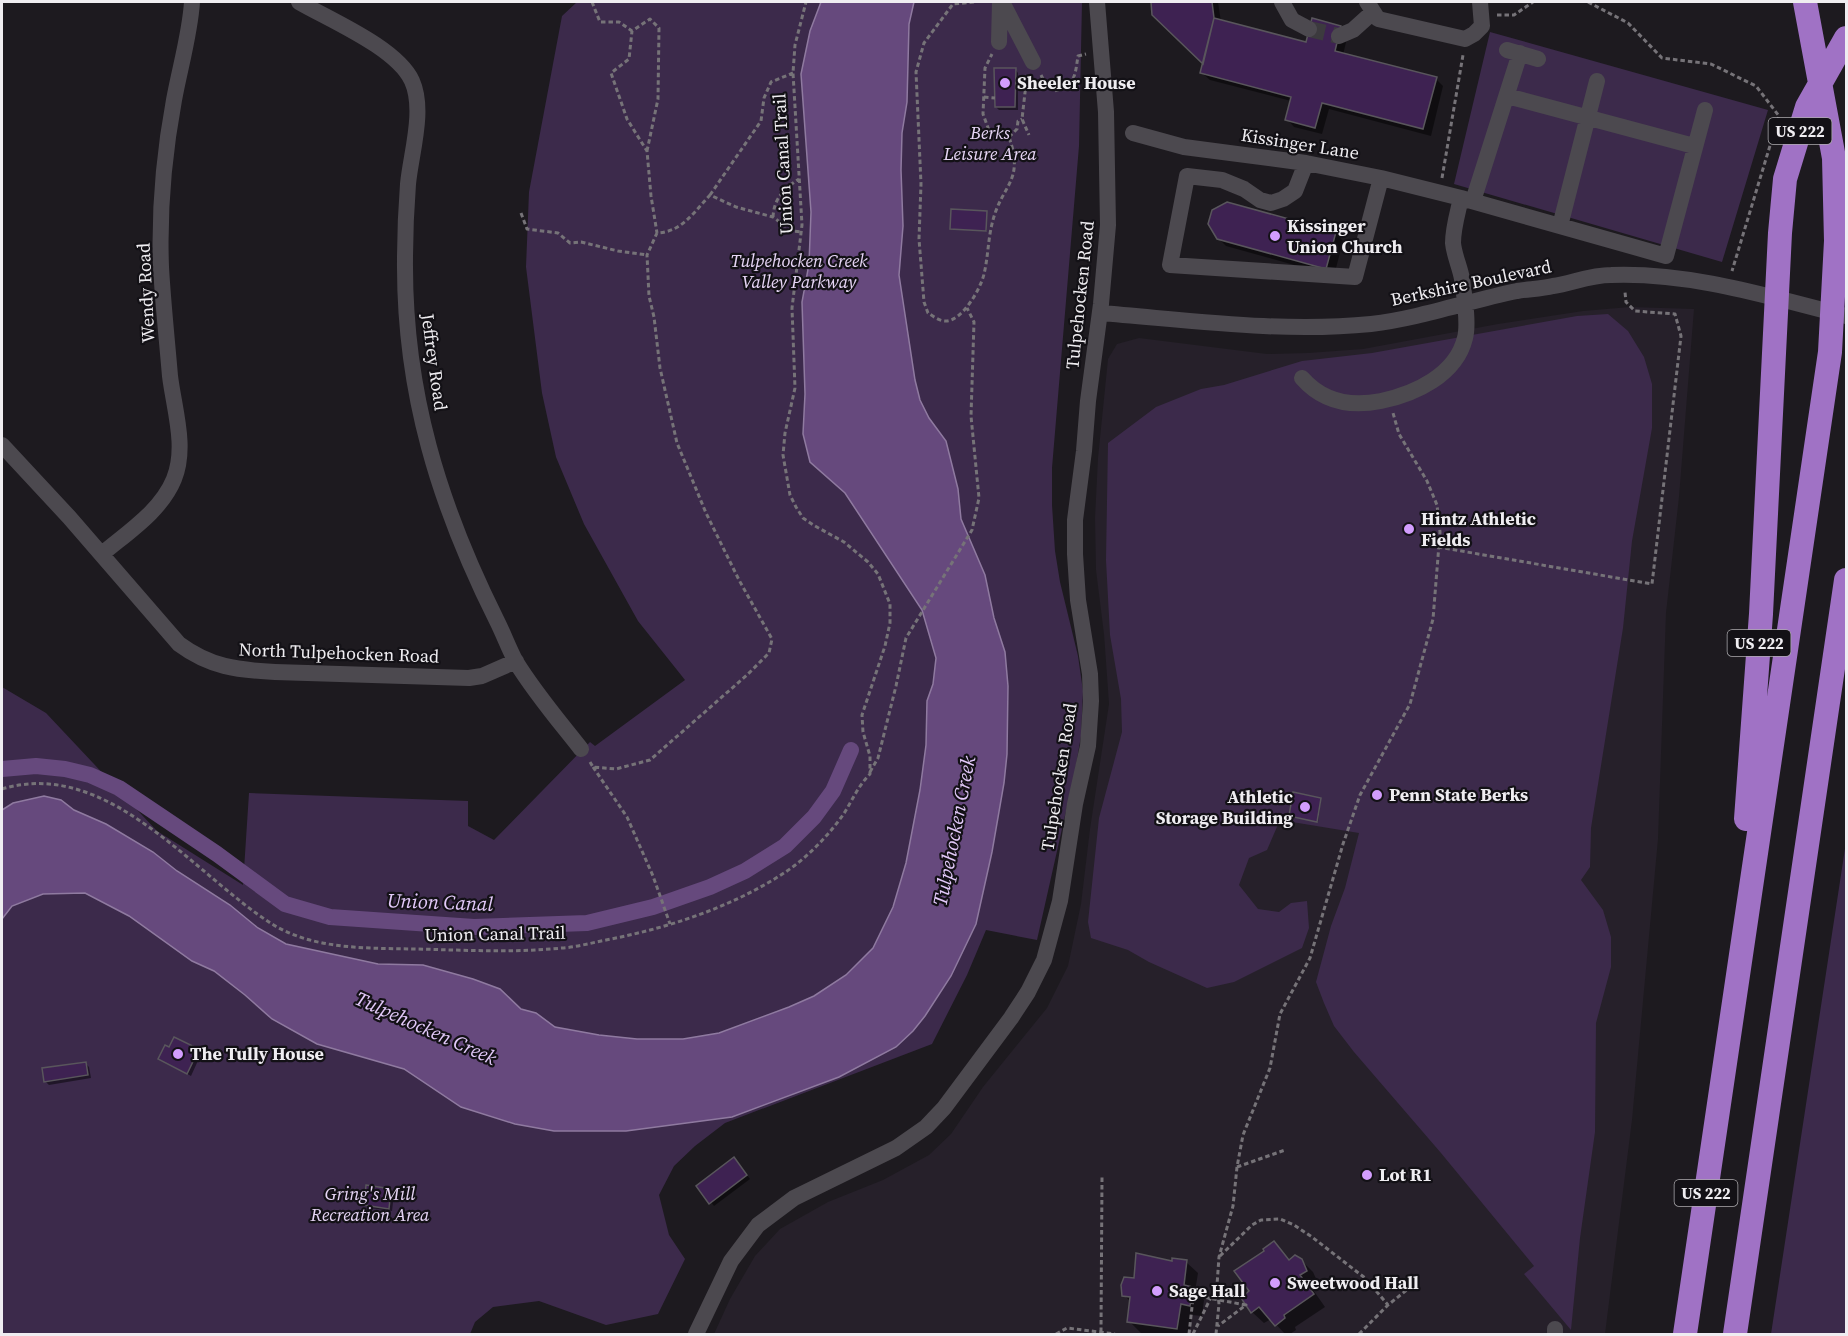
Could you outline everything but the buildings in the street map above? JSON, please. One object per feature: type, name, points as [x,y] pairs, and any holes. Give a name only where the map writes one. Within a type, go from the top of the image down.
[{"type":"highway","points":[[1727,1052],[1830,352],[1836,241],[1834,158],[1806,2]]},
{"type":"highway","name":"US 222","points":[[1685,1335],[1727,1052],[1756,702],[1780,233],[1785,179],[1807,107],[1846,39]]},
{"type":"highway","name":"US 222","points":[[1735,1335],[1846,580]]},
{"type":"street","name":"Wendy Road","points":[[102,554],[156,508],[175,478],[179,455],[180,441],[171,378],[161,266],[162,203],[173,102],[192,2]]},
{"type":"street","name":"Jeffrey Road","points":[[298,2],[392,57],[412,82],[418,106],[406,220],[405,282],[409,336],[422,422],[447,510],[481,590],[516,662],[542,700],[581,749]]},
{"type":"street","points":[[999,42],[1001,2]]},
{"type":"street","points":[[1001,2],[1034,62]]},
{"type":"street","name":"Tulpehocken Road","points":[[696,1335],[731,1261],[758,1225],[794,1198],[834,1176],[890,1151],[926,1127],[944,1108],[1011,1018],[1028,992],[1044,960],[1060,901],[1090,729],[1090,674],[1078,600],[1075,531],[1108,225],[1106,112],[1097,2]]},
{"type":"street","points":[[1282,2],[1292,20],[1309,29]]},
{"type":"street","points":[[1339,36],[1353,30],[1370,7],[1378,20],[1465,39],[1482,26],[1480,8]]},
{"type":"street","points":[[1302,378],[1323,396],[1341,402],[1363,404],[1403,396],[1425,386],[1445,371],[1458,355],[1466,336],[1465,304],[1462,277],[1453,244],[1467,199],[1507,96],[1514,51],[1539,59]]},
{"type":"street","points":[[1560,226],[1597,81]]},
{"type":"street","points":[[1507,96],[1694,146],[1704,110]]},
{"type":"street","name":"Kissinger Lane","points":[[1133,133],[1184,147],[1306,163],[1381,178],[1467,199],[1666,256],[1694,146]]},
{"type":"street","points":[[1306,163],[1295,191],[1284,199],[1271,203],[1260,200],[1244,189],[1222,180],[1187,176],[1170,266],[1355,277],[1381,178]]},
{"type":"street","name":"Berkshire Boulevard","points":[[1100,309],[1267,326],[1330,327],[1406,319],[1518,291],[1609,275],[1663,276],[1743,290],[1846,316]]},
{"type":"street","name":"North Tulpehocken Road","points":[[2,445],[24,466],[179,644],[194,655],[216,665],[264,672],[469,678],[482,676],[516,662]]},
{"type":"path","points":[[592,2],[600,22],[619,22],[632,31]]},
{"type":"path","name":"Union Canal Trail","points":[[2,789],[18,784],[41,784],[64,787],[93,796],[131,815],[183,853],[273,925],[322,944],[365,948],[490,951],[564,948],[633,934],[708,912],[747,895],[786,871],[820,843],[870,774],[870,756],[863,732],[862,715],[885,646],[890,623],[890,604],[878,574],[868,562],[844,542],[803,518],[790,495],[785,476],[784,432],[795,388],[792,308],[802,232],[793,73],[795,45],[806,2]]},
{"type":"path","points":[[974,2],[953,4],[924,43],[916,72],[921,184],[919,239],[924,302],[928,313],[937,319],[954,320],[967,308],[984,277],[996,210],[1016,171],[1015,154],[1009,137]]},
{"type":"path","points":[[1480,8],[1514,15],[1533,2]]},
{"type":"path","points":[[593,767],[616,769],[650,760],[747,675],[769,653],[772,639],[705,513],[677,443],[660,368],[649,296],[646,255],[657,233],[647,151],[658,99],[659,28],[650,19],[632,31],[629,58],[611,73],[627,119],[647,151]]},
{"type":"path","points":[[1439,192],[1465,39]]},
{"type":"path","points":[[999,42],[985,68],[983,114],[991,136],[1009,137],[1017,129],[1018,121],[1022,119]]},
{"type":"path","points":[[1029,135],[1022,119],[1028,69],[1034,62],[1047,87],[1055,91],[1066,88],[1074,79],[1077,56],[1101,52]]},
{"type":"path","points":[[657,233],[668,232],[683,225],[710,195],[761,121],[764,98],[771,82],[793,73]]},
{"type":"path","points":[[984,97],[994,98]]},
{"type":"path","points":[[773,217],[774,204],[785,188],[799,179]]},
{"type":"path","points":[[710,195],[736,207],[773,217],[792,231],[802,232]]},
{"type":"path","points":[[521,213],[527,229],[558,233],[570,243],[581,242],[646,255]]},
{"type":"path","points":[[1438,547],[1652,584],[1680,336],[1675,314],[1635,311],[1626,303]]},
{"type":"path","points":[[870,774],[878,758],[909,630],[972,530],[979,498],[971,416],[975,322],[967,308]]},
{"type":"path","points":[[1216,1335],[1219,1257],[1233,1206],[1243,1135],[1270,1068],[1280,1014],[1310,958],[1343,844],[1360,795],[1410,704],[1433,619],[1440,532],[1437,505],[1427,481],[1399,434],[1388,399]]},
{"type":"path","points":[[581,749],[627,817],[653,876],[670,924]]},
{"type":"path","points":[[1237,1167],[1286,1150]]},
{"type":"path","points":[[1101,1332],[1102,1177]]},
{"type":"path","points":[[1219,1257],[1241,1233],[1252,1225],[1270,1218],[1280,1219],[1312,1237],[1365,1278],[1388,1305]]},
{"type":"path","points":[[1191,1335],[1217,1285]]},
{"type":"path","points":[[1359,1335],[1388,1305],[1408,1289]]},
{"type":"path","points":[[1191,1335],[1192,1295],[1246,1305],[1217,1327]]},
{"type":"path","points":[[1056,1335],[1067,1328],[1115,1335]]},
{"type":"shaded area","name":"Penn State Berks","points":[[1630,307],[1694,309],[1679,497],[1666,613],[1658,839],[1632,1120],[1605,1334],[714,1334],[730,1299],[755,1256],[780,1229],[828,1202],[883,1180],[929,1155],[951,1134],[983,1087],[1047,1008],[1068,966],[1081,904],[1109,704],[1096,570],[1095,518],[1098,458],[1108,359],[1117,344],[1139,338],[1267,354],[1308,353],[1363,349],[1498,324],[1583,311]]},
{"type":"green space","name":"Tulpehocken Creek Valley Parkway","points":[[577,2],[1082,2],[1079,146],[1052,468],[1055,551],[1078,656],[1083,691],[1081,736],[1037,940],[986,930],[967,975],[932,1044],[725,1123],[674,1166],[659,1195],[669,1235],[685,1259],[658,1314],[606,1325],[539,1301],[493,1307],[475,1322],[470,1334],[2,1334],[2,687],[46,713],[157,831],[243,885],[249,793],[468,801],[468,826],[494,840],[590,742],[595,746],[685,680],[638,621],[584,524],[556,457],[542,393],[526,267],[529,192],[562,16]]},
{"type":"green space","points":[[1490,32],[1768,110],[1722,262],[1454,184]]},
{"type":"green space","points":[[1608,314],[1628,331],[1644,357],[1652,384],[1652,428],[1632,541],[1623,628],[1591,828],[1590,867],[1581,880],[1603,910],[1611,937],[1611,967],[1596,1023],[1595,1132],[1580,1238],[1571,1330],[1524,1274],[1534,1266],[1354,1052],[1334,1026],[1324,1003],[1316,982],[1359,833],[1280,820],[1267,850],[1249,858],[1239,885],[1258,909],[1279,912],[1291,903],[1307,901],[1309,928],[1302,948],[1234,982],[1207,988],[1128,950],[1091,938],[1088,922],[1099,818],[1122,732],[1121,699],[1110,635],[1106,560],[1108,443],[1156,407],[1201,389],[1224,385],[1302,361],[1372,353],[1577,316]]},
{"type":"green space","points":[[1846,842],[1846,1334],[1771,1334]]},
{"type":"water","name":"Tulpehocken Creek","points":[[821,2],[914,2],[909,24],[907,102],[902,133],[903,226],[899,275],[920,400],[929,418],[946,441],[958,489],[961,519],[985,575],[994,618],[1005,652],[1008,686],[1007,754],[1004,783],[976,924],[951,976],[913,1031],[896,1047],[839,1077],[732,1117],[626,1131],[554,1131],[515,1124],[461,1107],[404,1069],[317,1044],[272,1019],[214,971],[192,961],[129,916],[85,893],[43,894],[12,906],[2,919],[2,810],[13,803],[44,796],[61,800],[74,810],[106,824],[153,852],[177,871],[230,905],[258,928],[286,944],[378,964],[423,965],[473,979],[500,989],[521,1009],[536,1013],[555,1027],[637,1039],[683,1039],[719,1033],[814,996],[846,975],[873,948],[893,907],[906,863],[920,790],[926,745],[927,701],[933,684],[936,658],[922,610],[845,493],[810,462],[803,434],[805,394],[802,302],[809,264],[811,212],[801,74],[810,31]]},
{"type":"waterway","name":"Union Canal","points":[[2,769],[36,766],[65,769],[90,775],[119,788],[217,854],[285,904],[330,917],[474,927],[587,923],[653,907],[710,887],[745,871],[785,846],[814,817],[833,791],[851,750]]},
{"type":"tunnel","points":[[1309,29],[1339,36]]},
{"type":"place","name":"Sheeler House","points":[[1005,83]]},
{"type":"place","name":"Kissinger Union Church","points":[[1275,236]]},
{"type":"place","name":"Hintz Athletic Fields","points":[[1409,529]]},
{"type":"place","name":"Penn State Berks","points":[[1377,795]]},
{"type":"place","name":"Athletic Storage Building","points":[[1305,807]]},
{"type":"place","name":"The Tully House","points":[[178,1054]]},
{"type":"place","name":"Lot R1","points":[[1367,1175]]},
{"type":"place","name":"Sweetwood Hall","points":[[1275,1283]]},
{"type":"place","name":"Sage Hall","points":[[1157,1291]]},
{"type":"park label","name":"Berks Leisure Area","points":[[990,143]]},
{"type":"park label","name":"Gring's Mill Recreation Area","points":[[370,1204]]}]
